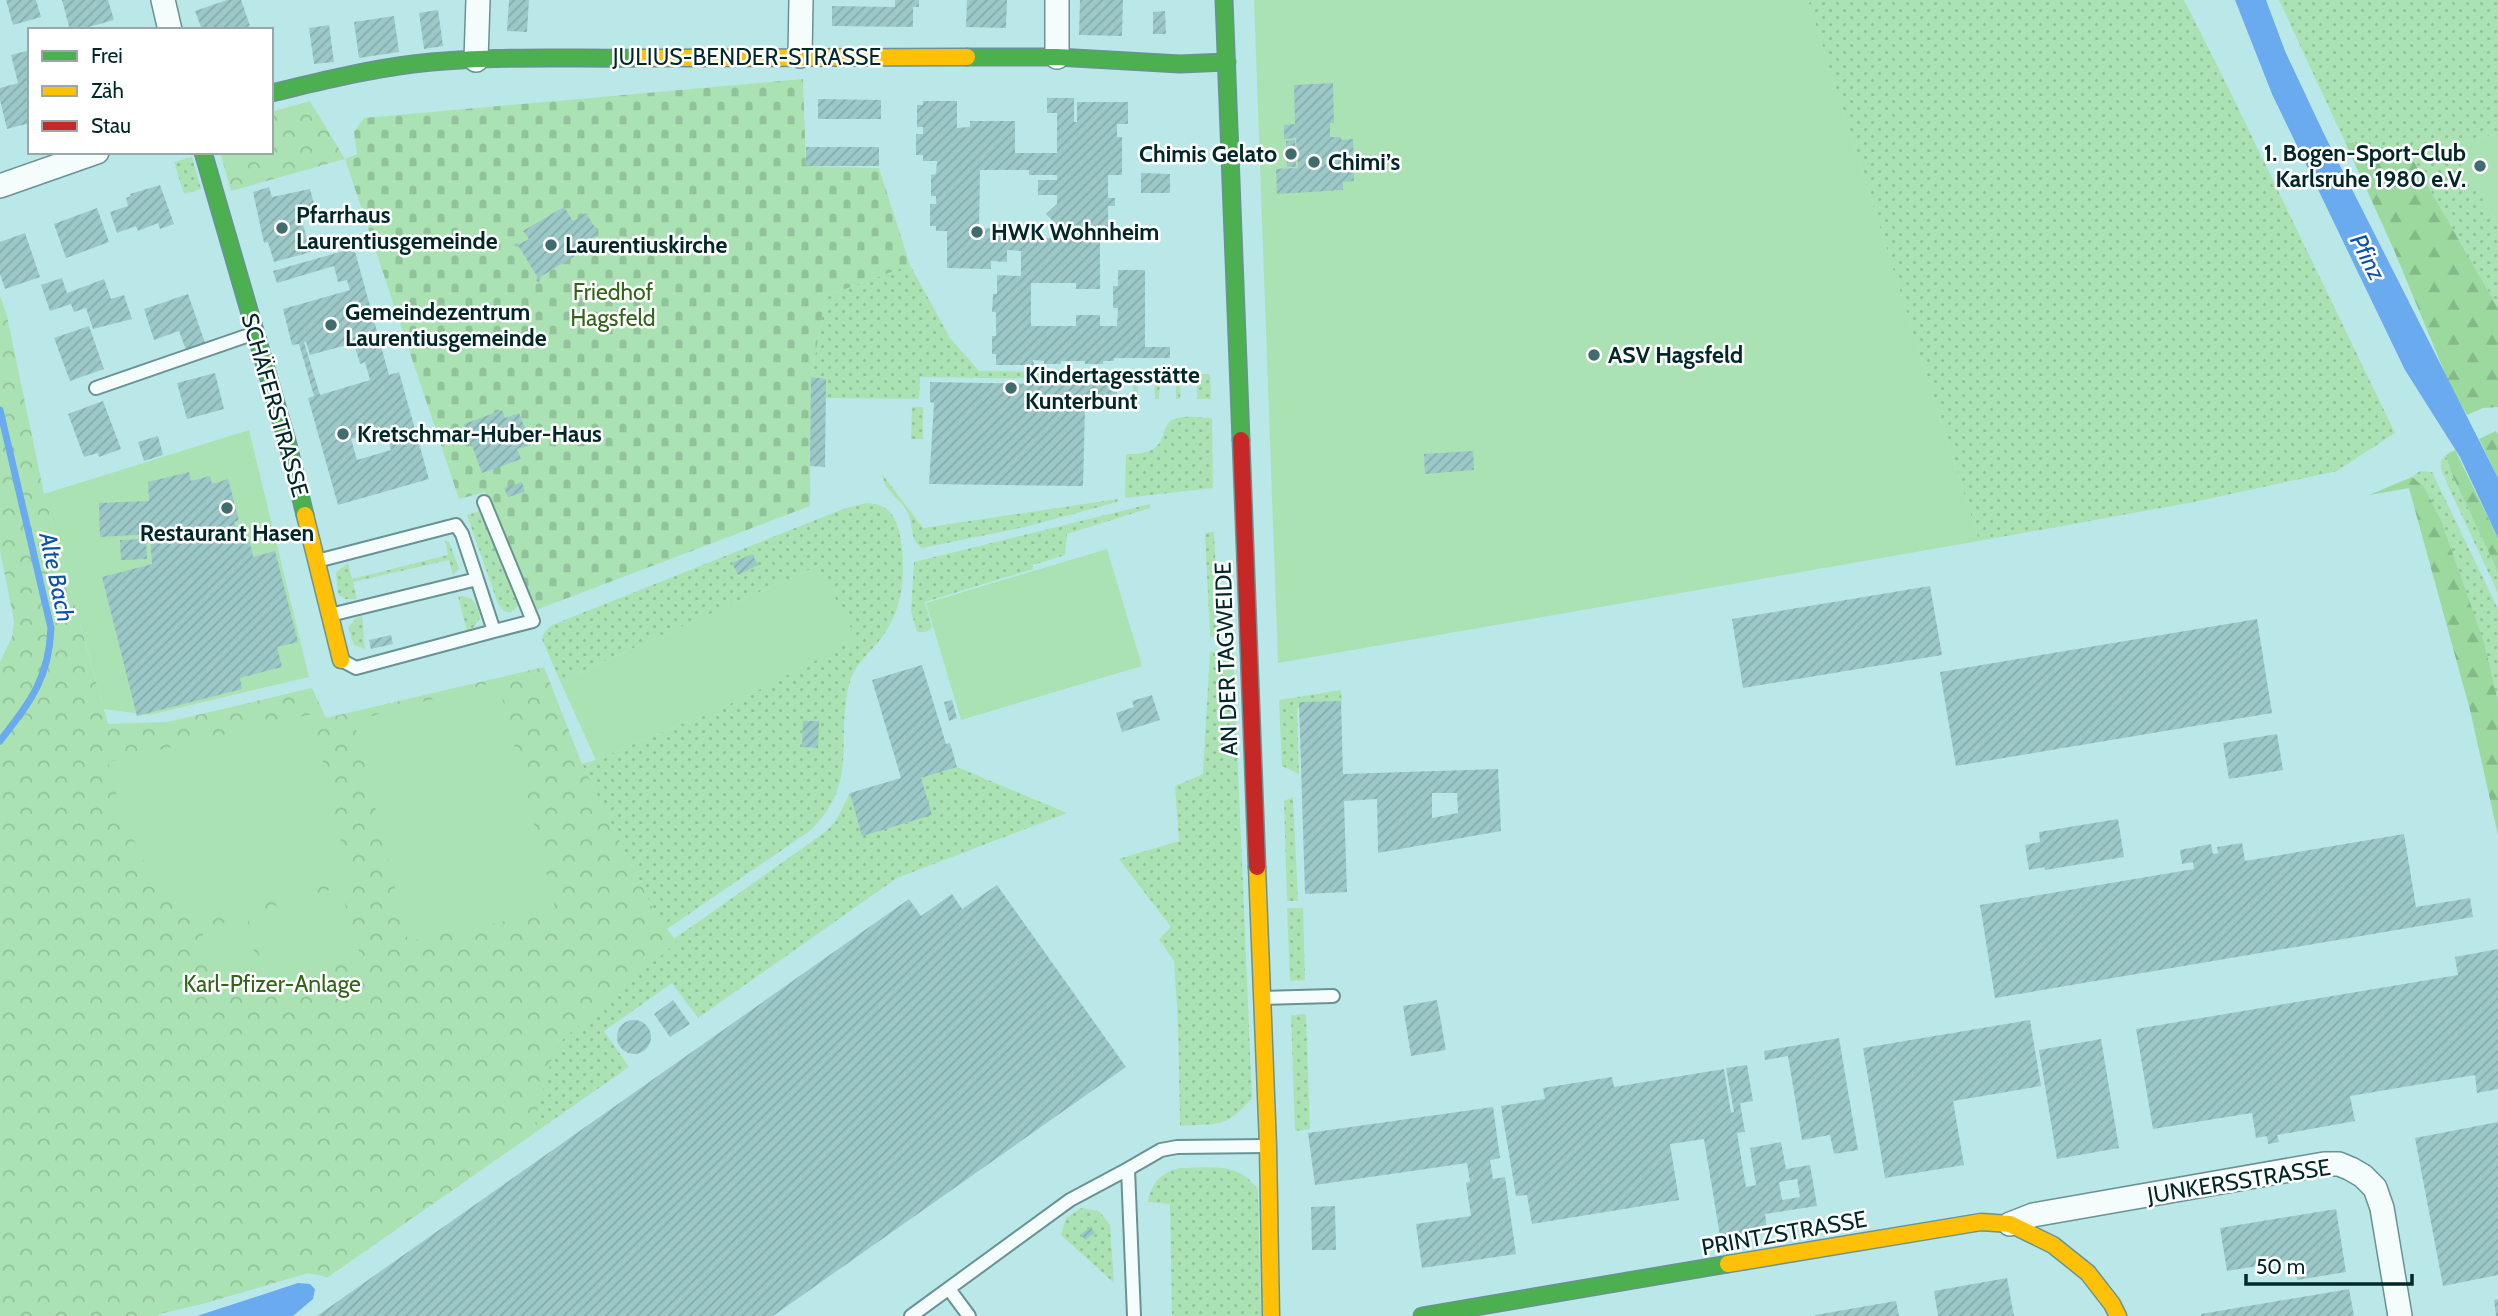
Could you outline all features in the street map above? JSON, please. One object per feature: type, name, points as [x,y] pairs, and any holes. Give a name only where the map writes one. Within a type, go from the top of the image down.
[{"type":"street","points":[[163,0],[170,28]]},
{"type":"street","points":[[476,60],[478,0]]},
{"type":"street","points":[[800,55],[801,0]]},
{"type":"street","points":[[1057,0],[1057,57]]},
{"type":"street","name":"AN DER TAGWEIDE","points":[[1224,0],[1268,1146],[1271,1316]]},
{"type":"street","name":"JULIUS-BENDER-STRASSE","points":[[273,93],[348,75],[414,64],[476,60],[800,55],[1057,57],[1180,64],[1227,62]]},
{"type":"street","points":[[0,186],[91,154]]},
{"type":"street","name":"SCHÄFERSTRASSE","points":[[204,154],[290,454],[341,660]]},
{"type":"street","name":"JUNKERSSTRASSE","points":[[2010,1224],[2033,1214],[2324,1164],[2339,1164],[2363,1176],[2375,1188],[2382,1208],[2400,1316]]},
{"type":"street","name":"PRINTZSTRASSE","points":[[1422,1316],[1981,1222],[2010,1224],[2053,1245],[2088,1273],[2118,1316]]},
{"type":"lane","points":[[96,388],[256,333]]},
{"type":"lane","points":[[341,660],[356,668],[533,621],[484,502]]},
{"type":"lane","points":[[317,561],[456,525],[462,534],[494,631]]},
{"type":"lane","points":[[330,615],[477,579]]},
{"type":"lane","points":[[1261,998],[1333,996]]},
{"type":"lane","points":[[911,1316],[1070,1200],[1161,1150],[1177,1147],[1268,1146]]},
{"type":"lane","points":[[1128,1169],[1134,1316]]},
{"type":"lane","points":[[949,1289],[969,1316]]},
{"type":"green space","name":"ASV Hagsfeld","points":[[1254,0],[1808,0],[1979,541],[1278,663]]},
{"type":"green space","points":[[1808,0],[2184,0],[2395,433],[2337,471],[2194,502],[1979,541]]},
{"type":"green space","points":[[2279,0],[2498,0],[2498,134],[2448,144],[2498,226],[2498,308],[2407,150],[2345,142]]},
{"type":"green space","name":"Friedhof Hagsfeld","points":[[803,79],[806,166],[879,168],[910,265],[826,296],[811,377],[810,506],[536,610],[485,492],[459,499],[345,159],[357,154],[354,132],[364,118]]},
{"type":"green space","points":[[310,101],[345,159],[231,191],[221,154],[273,154],[273,111]]},
{"type":"green space","name":"1. Bogen-Sport-Club Karlsruhe 1980 e.V.","points":[[2498,134],[2498,226],[2447,144]]},
{"type":"green space","points":[[2345,142],[2407,150],[2498,308],[2498,407],[2483,408],[2467,415],[2451,388],[2394,250]]},
{"type":"green space","points":[[192,157],[201,189],[184,194],[174,162]]},
{"type":"green space","points":[[910,265],[950,338],[979,371],[1210,374],[1211,399],[1197,399],[1197,381],[1181,381],[1180,399],[1176,399],[1176,381],[1160,380],[1159,399],[1155,399],[1154,380],[1138,380],[1138,398],[1133,398],[1133,380],[920,377],[919,399],[826,398],[826,379],[811,377],[826,296]]},
{"type":"green space","name":"Karl-Pfizer-Anlage","points":[[0,296],[7,316],[44,494],[108,724],[167,722],[312,688],[326,718],[544,667],[582,764],[655,913],[677,942],[561,1041],[552,1058],[535,1121],[537,1131],[328,1277],[308,1273],[158,1316],[0,1316],[0,662],[12,637],[14,621],[0,551]]},
{"type":"green space","points":[[912,407],[923,407],[923,439],[911,439]]},
{"type":"green space","points":[[1176,418],[1212,418],[1213,488],[1125,498],[1126,454],[1143,453],[1153,449],[1161,441],[1167,425]]},
{"type":"green space","points":[[249,430],[309,677],[149,715],[104,709],[44,494]]},
{"type":"green space","points":[[2496,431],[2498,435],[2498,478],[2479,439]]},
{"type":"green space","points":[[2455,450],[2498,538],[2498,572],[2450,470],[2446,455]]},
{"type":"green space","points":[[2446,455],[2450,470],[2498,572],[2498,593],[2441,469],[2441,460]]},
{"type":"green space","points":[[2420,471],[2432,472],[2498,609],[2498,701],[2479,633],[2445,531],[2428,496],[2412,477]]},
{"type":"green space","points":[[882,474],[923,528],[1118,499],[1117,502],[1025,527],[922,548],[915,541],[907,512],[885,485]]},
{"type":"green space","points":[[2412,477],[2424,487],[2441,520],[2484,643],[2498,701],[2498,835],[2470,710],[2409,488],[2369,495]]},
{"type":"green space","points":[[866,503],[885,508],[896,522],[902,550],[903,577],[898,605],[887,630],[861,662],[849,685],[845,706],[841,777],[836,794],[811,830],[667,929],[655,913],[582,764],[741,699],[856,639],[818,566],[560,681],[542,639],[544,633],[552,625],[843,509]]},
{"type":"green space","points":[[1150,504],[1150,508],[1067,534],[1065,555],[1033,565],[1033,569],[925,602],[932,628],[926,632],[917,632],[911,611],[914,562]]},
{"type":"green space","points":[[483,510],[518,606],[510,613],[498,604],[467,515]]},
{"type":"green space","points":[[1214,532],[1219,636],[1210,637],[1205,533]]},
{"type":"green space","points":[[445,540],[449,542],[459,568],[453,575],[449,560],[353,582],[357,599],[345,599],[338,594],[336,572],[348,563],[352,579],[448,555]]},
{"type":"green space","points":[[1107,549],[1142,666],[961,720],[926,603]]},
{"type":"green space","points":[[818,566],[857,639],[741,699],[596,760],[560,681]]},
{"type":"green space","points":[[458,596],[471,599],[479,613],[480,618],[474,627],[467,631]]},
{"type":"green space","points":[[362,616],[365,649],[354,645],[348,628],[356,618]]},
{"type":"green space","points":[[1210,652],[1233,652],[1252,1098],[1228,1120],[1213,1124],[1180,1126],[1174,961],[1159,939],[1171,927],[1119,859],[1179,841],[1175,786],[1203,774]]},
{"type":"green space","points":[[498,681],[556,911],[408,941],[354,721]]},
{"type":"green space","points":[[1341,690],[1342,705],[1297,708],[1299,774],[1282,766],[1279,700]]},
{"type":"green space","points":[[312,714],[349,877],[193,924],[151,876],[122,816],[108,762]]},
{"type":"green space","points":[[957,767],[1067,813],[897,878],[698,1018],[672,983],[604,1031],[629,1067],[328,1277],[308,1273],[158,1316],[141,1316],[524,1074],[674,939],[824,833],[835,822],[850,793],[863,836],[921,778]]},
{"type":"green space","points":[[1293,797],[1298,901],[1287,901],[1284,801]]},
{"type":"green space","points":[[340,887],[361,958],[268,985],[247,914]]},
{"type":"green space","points":[[1287,908],[1303,908],[1305,980],[1290,981]]},
{"type":"green space","points":[[244,917],[264,985],[222,998],[201,929]]},
{"type":"green space","points":[[1306,1014],[1310,1129],[1295,1131],[1291,1015]]},
{"type":"green space","points":[[1213,1167],[1233,1170],[1242,1174],[1258,1190],[1261,1316],[1172,1316],[1170,1204],[1148,1202],[1158,1180],[1179,1168]]},
{"type":"green space","points":[[1081,1208],[1099,1211],[1110,1225],[1114,1283],[1061,1235],[1066,1218]]},
{"type":"water","name":"Pfinz","points":[[2235,0],[2266,0],[2285,51],[2324,134],[2498,478],[2498,538],[2460,457],[2405,370],[2272,94]]},
{"type":"water","points":[[298,1283],[310,1284],[315,1289],[313,1299],[293,1316],[197,1316]]},
{"type":"building","points":[[6,0],[36,0],[41,17],[13,25]]},
{"type":"building","points":[[62,0],[108,0],[114,20],[85,28],[69,28]]},
{"type":"building","points":[[227,0],[241,0],[250,26],[201,28],[195,11]]},
{"type":"building","points":[[509,0],[529,0],[527,32],[507,31]]},
{"type":"building","points":[[895,0],[919,0],[919,7],[913,7],[913,27],[832,26],[832,6],[895,7]]},
{"type":"building","points":[[967,0],[1007,0],[1006,28],[966,27]]},
{"type":"building","points":[[1080,0],[1123,0],[1122,36],[1079,35]]},
{"type":"building","points":[[438,10],[443,46],[424,49],[419,13]]},
{"type":"building","points":[[1165,11],[1166,34],[1153,34],[1153,12]]},
{"type":"building","points":[[394,16],[399,52],[359,58],[354,22]]},
{"type":"building","points":[[329,25],[334,62],[314,64],[309,28]]},
{"type":"building","points":[[28,51],[28,124],[7,129],[0,88],[18,83],[11,55]]},
{"type":"building","points":[[1333,83],[1334,123],[1330,123],[1330,137],[1353,139],[1354,181],[1343,182],[1343,190],[1277,194],[1276,169],[1298,168],[1296,138],[1284,139],[1284,125],[1295,124],[1294,85]]},
{"type":"building","name":"HWK Wohnheim","points":[[1047,98],[1074,98],[1074,122],[1077,122],[1077,102],[1128,102],[1128,124],[1117,124],[1117,137],[1122,137],[1122,175],[1108,175],[1108,198],[1115,198],[1115,206],[1108,206],[1108,238],[1100,238],[1100,289],[1076,289],[1076,283],[1031,283],[1031,326],[1076,326],[1076,315],[1100,315],[1100,326],[1117,326],[1118,308],[1113,308],[1113,286],[1118,286],[1118,270],[1145,270],[1145,347],[1170,347],[1170,358],[1114,358],[1114,361],[1103,361],[1103,364],[1061,361],[1061,364],[1044,364],[1044,361],[1033,360],[1034,365],[996,365],[996,354],[992,354],[992,336],[996,336],[996,312],[992,312],[993,294],[997,294],[997,275],[1021,276],[1021,251],[1007,250],[1007,262],[991,261],[991,269],[947,268],[947,231],[936,231],[936,226],[930,226],[930,204],[936,204],[936,196],[931,196],[931,175],[936,174],[937,161],[923,161],[923,155],[916,155],[916,134],[923,134],[923,127],[917,127],[917,105],[923,105],[923,101],[957,101],[957,128],[970,127],[970,121],[1015,121],[1015,153],[1057,153],[1057,113],[1047,113]],"holes":[[[980,170],[1029,170],[1029,175],[1057,175],[1057,180],[1038,180],[1038,195],[1057,195],[1057,204],[1046,214],[1057,225],[1057,238],[1029,238],[1029,233],[1021,232],[1021,238],[1007,238],[1007,224],[996,224],[996,229],[979,228]]]},
{"type":"building","points":[[818,99],[881,100],[881,119],[818,119]]},
{"type":"building","name":"Chimis Gelato","points":[[1295,140],[1296,167],[1287,167],[1286,141]]},
{"type":"building","points":[[806,147],[879,147],[879,166],[806,166]]},
{"type":"building","points":[[1141,173],[1170,174],[1170,193],[1141,193]]},
{"type":"building","points":[[160,185],[174,224],[160,229],[158,223],[138,231],[136,226],[117,233],[110,212],[128,206],[126,198],[131,196],[130,194]]},
{"type":"building","name":"Pfarrhaus Laurentiusgemeinde","points":[[269,187],[272,197],[310,189],[316,211],[300,215],[311,252],[274,262],[268,242],[264,243],[253,192]]},
{"type":"building","name":"Laurentiuskirche","points":[[564,207],[573,221],[586,213],[599,234],[585,242],[588,248],[540,277],[539,282],[536,281],[537,276],[519,247],[514,246],[515,243],[520,244],[529,239],[523,231]]},
{"type":"building","points":[[97,208],[109,242],[66,258],[54,224]]},
{"type":"building","points":[[25,233],[40,277],[5,289],[0,274],[0,242]]},
{"type":"building","points":[[354,248],[389,375],[399,372],[429,479],[338,505],[308,398],[314,396],[299,344],[292,345],[283,309],[350,290],[347,280],[338,282],[334,266],[277,283],[273,271]],"holes":[[[304,342],[310,355],[354,343],[360,364],[365,362],[370,380],[320,395]],[[385,429],[391,450],[357,460],[351,439]]]},
{"type":"building","points":[[62,278],[67,293],[104,279],[111,299],[124,295],[132,319],[93,329],[86,308],[74,312],[71,304],[50,311],[41,285]]},
{"type":"building","points":[[188,294],[205,343],[186,350],[179,331],[154,340],[144,309]]},
{"type":"building","points":[[89,326],[104,369],[70,381],[54,338]]},
{"type":"building","points":[[215,373],[224,409],[187,419],[177,383]]},
{"type":"building","points":[[811,377],[826,379],[825,467],[810,466]]},
{"type":"building","points":[[930,382],[1117,385],[1117,409],[1085,409],[1083,486],[929,484],[934,403],[930,402]]},
{"type":"building","points":[[103,401],[121,449],[99,457],[98,453],[84,457],[68,414]]},
{"type":"building","points":[[502,410],[505,418],[519,413],[531,445],[517,449],[521,459],[482,473],[464,424]]},
{"type":"building","points":[[158,436],[163,455],[144,461],[138,442]]},
{"type":"building","points":[[1473,451],[1474,470],[1425,474],[1424,454]]},
{"type":"building","points":[[189,472],[191,481],[210,476],[212,484],[228,479],[239,520],[234,522],[239,541],[249,539],[253,557],[275,551],[298,642],[277,647],[282,667],[240,678],[242,689],[137,716],[102,577],[152,564],[150,534],[100,537],[99,503],[149,501],[148,482]]},
{"type":"building","points":[[522,482],[525,492],[508,497],[504,488]]},
{"type":"building","points":[[146,539],[147,559],[121,560],[120,540]]},
{"type":"building","points":[[752,554],[758,565],[738,575],[732,563]]},
{"type":"building","points":[[1930,586],[1942,655],[1743,688],[1732,619]]},
{"type":"building","points":[[2257,619],[2272,713],[1956,766],[1940,672]]},
{"type":"building","points":[[391,635],[393,644],[371,649],[369,640]]},
{"type":"building","points":[[922,665],[946,744],[950,743],[957,767],[921,778],[932,815],[862,836],[850,793],[901,778],[872,680]]},
{"type":"building","points":[[1152,695],[1160,720],[1122,732],[1116,713],[1134,707],[1132,701]]},
{"type":"building","points":[[952,700],[957,718],[949,721],[944,702]]},
{"type":"building","points":[[1341,701],[1343,774],[1498,769],[1501,831],[1378,853],[1377,799],[1344,801],[1347,892],[1305,894],[1299,702]],"holes":[[[1432,793],[1457,793],[1458,813],[1432,818]]]},
{"type":"building","points":[[803,721],[819,721],[818,748],[802,747]]},
{"type":"building","points":[[2277,734],[2283,770],[2229,779],[2223,743]]},
{"type":"building","points":[[2118,819],[2124,857],[2045,870],[2044,867],[2029,870],[2025,845],[2040,842],[2039,832]]},
{"type":"building","points":[[2404,834],[2416,907],[2470,898],[2473,917],[1995,998],[1980,905],[2194,869],[2193,862],[2182,864],[2180,850],[2211,844],[2213,854],[2218,853],[2217,847],[2242,843],[2245,861]]},
{"type":"building","points":[[997,885],[1126,1067],[773,1316],[317,1316],[909,899],[921,916],[952,894],[962,909]]},
{"type":"building","points":[[2498,949],[2498,1089],[2477,1093],[2475,1075],[2350,1096],[2355,1121],[2277,1135],[2279,1142],[2268,1144],[2267,1136],[2256,1138],[2252,1113],[2153,1129],[2136,1029],[2458,975],[2455,957]]},
{"type":"building","points":[[673,1000],[690,1024],[670,1037],[654,1014]]},
{"type":"building","points":[[1437,1000],[1446,1050],[1411,1056],[1403,1006]]},
{"type":"building","points":[[634,1020],[646,1025],[651,1037],[646,1049],[634,1054],[622,1049],[617,1037],[622,1025]]},
{"type":"building","points":[[2030,1020],[2041,1086],[1953,1101],[1964,1165],[1885,1178],[1863,1048]]},
{"type":"building","points":[[1839,1038],[1858,1150],[1834,1154],[1830,1135],[1802,1140],[1788,1056],[1765,1060],[1764,1051]]},
{"type":"building","points":[[2101,1039],[2119,1148],[2057,1159],[2039,1050]]},
{"type":"building","points":[[1747,1065],[1753,1101],[1740,1103],[1745,1132],[1737,1133],[1746,1187],[1756,1185],[1750,1148],[1781,1142],[1786,1169],[1810,1165],[1817,1206],[1765,1214],[1767,1229],[1720,1236],[1704,1139],[1670,1144],[1679,1200],[1532,1224],[1527,1195],[1516,1196],[1501,1106],[1545,1099],[1543,1088],[1612,1077],[1614,1087],[1724,1069],[1731,1113],[1734,1112],[1726,1068]],"holes":[[[1797,1179],[1800,1197],[1782,1200],[1779,1182]]]},
{"type":"building","points":[[1493,1107],[1500,1158],[1490,1160],[1493,1179],[1505,1177],[1516,1254],[1422,1268],[1416,1224],[1471,1216],[1466,1183],[1470,1182],[1467,1163],[1315,1185],[1308,1133]]},
{"type":"building","points":[[2498,1122],[2498,1275],[2443,1286],[2415,1138]]},
{"type":"building","points":[[1335,1206],[1336,1250],[1312,1250],[1311,1207]]},
{"type":"building","points":[[2336,1209],[2346,1272],[2297,1280],[2294,1260],[2227,1271],[2220,1228]]},
{"type":"building","points":[[1091,1227],[1095,1233],[1085,1240],[1081,1234]]},
{"type":"building","points":[[2007,1278],[2014,1316],[1938,1316],[1934,1291]]},
{"type":"building","points":[[2349,1289],[2354,1316],[2201,1316],[2201,1314]]},
{"type":"building","points":[[2498,1299],[2498,1316],[2496,1316],[2494,1300]]},
{"type":"building","points":[[1896,1301],[1899,1316],[1815,1316],[1815,1315]]},
{"type":"waterway","name":"Alte Bach","points":[[0,410],[51,628],[42,676],[29,702],[0,741]]},
{"type":"traffic: fast","points":[[1224,0],[1241,440]]},
{"type":"traffic: fast","points":[[967,57],[1057,57],[1180,64],[1227,62]]},
{"type":"traffic: fast","points":[[273,93],[377,70],[441,61],[499,58],[643,58]]},
{"type":"traffic: fast","points":[[204,154],[287,441],[305,515]]},
{"type":"traffic: fast","points":[[1422,1316],[1728,1264]]},
{"type":"traffic: slow","points":[[643,58],[967,57]]},
{"type":"traffic: slow","points":[[305,515],[341,660]]},
{"type":"traffic: slow","points":[[1257,867],[1268,1146],[1271,1316]]},
{"type":"traffic: slow","points":[[1728,1264],[1981,1222],[2010,1224],[2053,1245],[2088,1273],[2118,1316]]},
{"type":"traffic: jam","points":[[1241,440],[1257,867]]},
{"type":"place","name":"Chimis Gelato","points":[[1291,154]]},
{"type":"place","name":"Chimi’s","points":[[1314,162]]},
{"type":"place","name":"1. Bogen-Sport-Club Karlsruhe 1980 e.V.","points":[[2480,166]]},
{"type":"place","name":"Pfarrhaus Laurentiusgemeinde","points":[[282,228]]},
{"type":"place","name":"HWK Wohnheim","points":[[977,232]]},
{"type":"place","name":"Laurentiuskirche","points":[[551,245]]},
{"type":"place","name":"Gemeindezentrum Laurentiusgemeinde","points":[[331,325]]},
{"type":"place","name":"ASV Hagsfeld","points":[[1594,355]]},
{"type":"place","name":"Kindertagesstätte Kunterbunt","points":[[1011,388]]},
{"type":"place","name":"Kretschmar-Huber-Haus","points":[[343,434]]},
{"type":"place","name":"Restaurant Hasen","points":[[227,508]]}]
